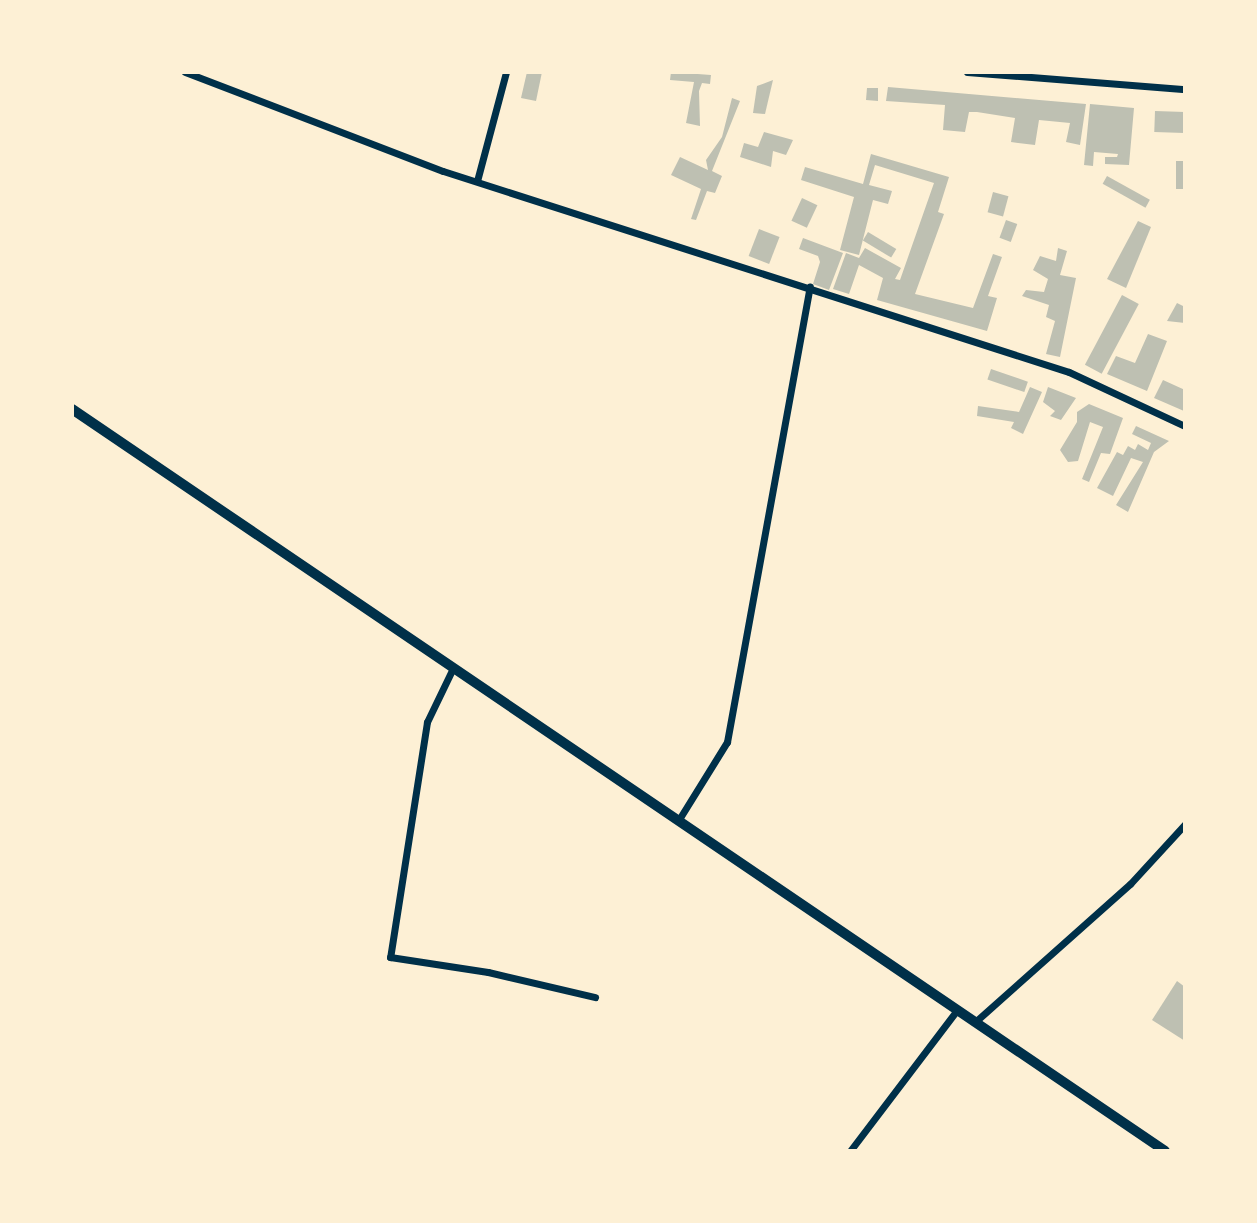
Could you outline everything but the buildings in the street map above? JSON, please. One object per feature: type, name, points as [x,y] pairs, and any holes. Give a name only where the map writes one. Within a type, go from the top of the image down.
[{"type":"main road","points":[[72,409],[1165,1151]]},
{"type":"street","points":[[185,72],[477,181],[1069,372],[1185,426]]},
{"type":"street","points":[[477,181],[506,72]]},
{"type":"street","points":[[967,72],[1185,89]]},
{"type":"street","points":[[1096,81],[1097,72]]},
{"type":"street","points":[[678,821],[727,742],[810,287]]},
{"type":"street","points":[[453,668],[427,722],[390,957],[488,972],[595,997]]},
{"type":"street","points":[[975,1022],[1130,884],[1185,824]]},
{"type":"street","points":[[850,1151],[957,1010]]}]
